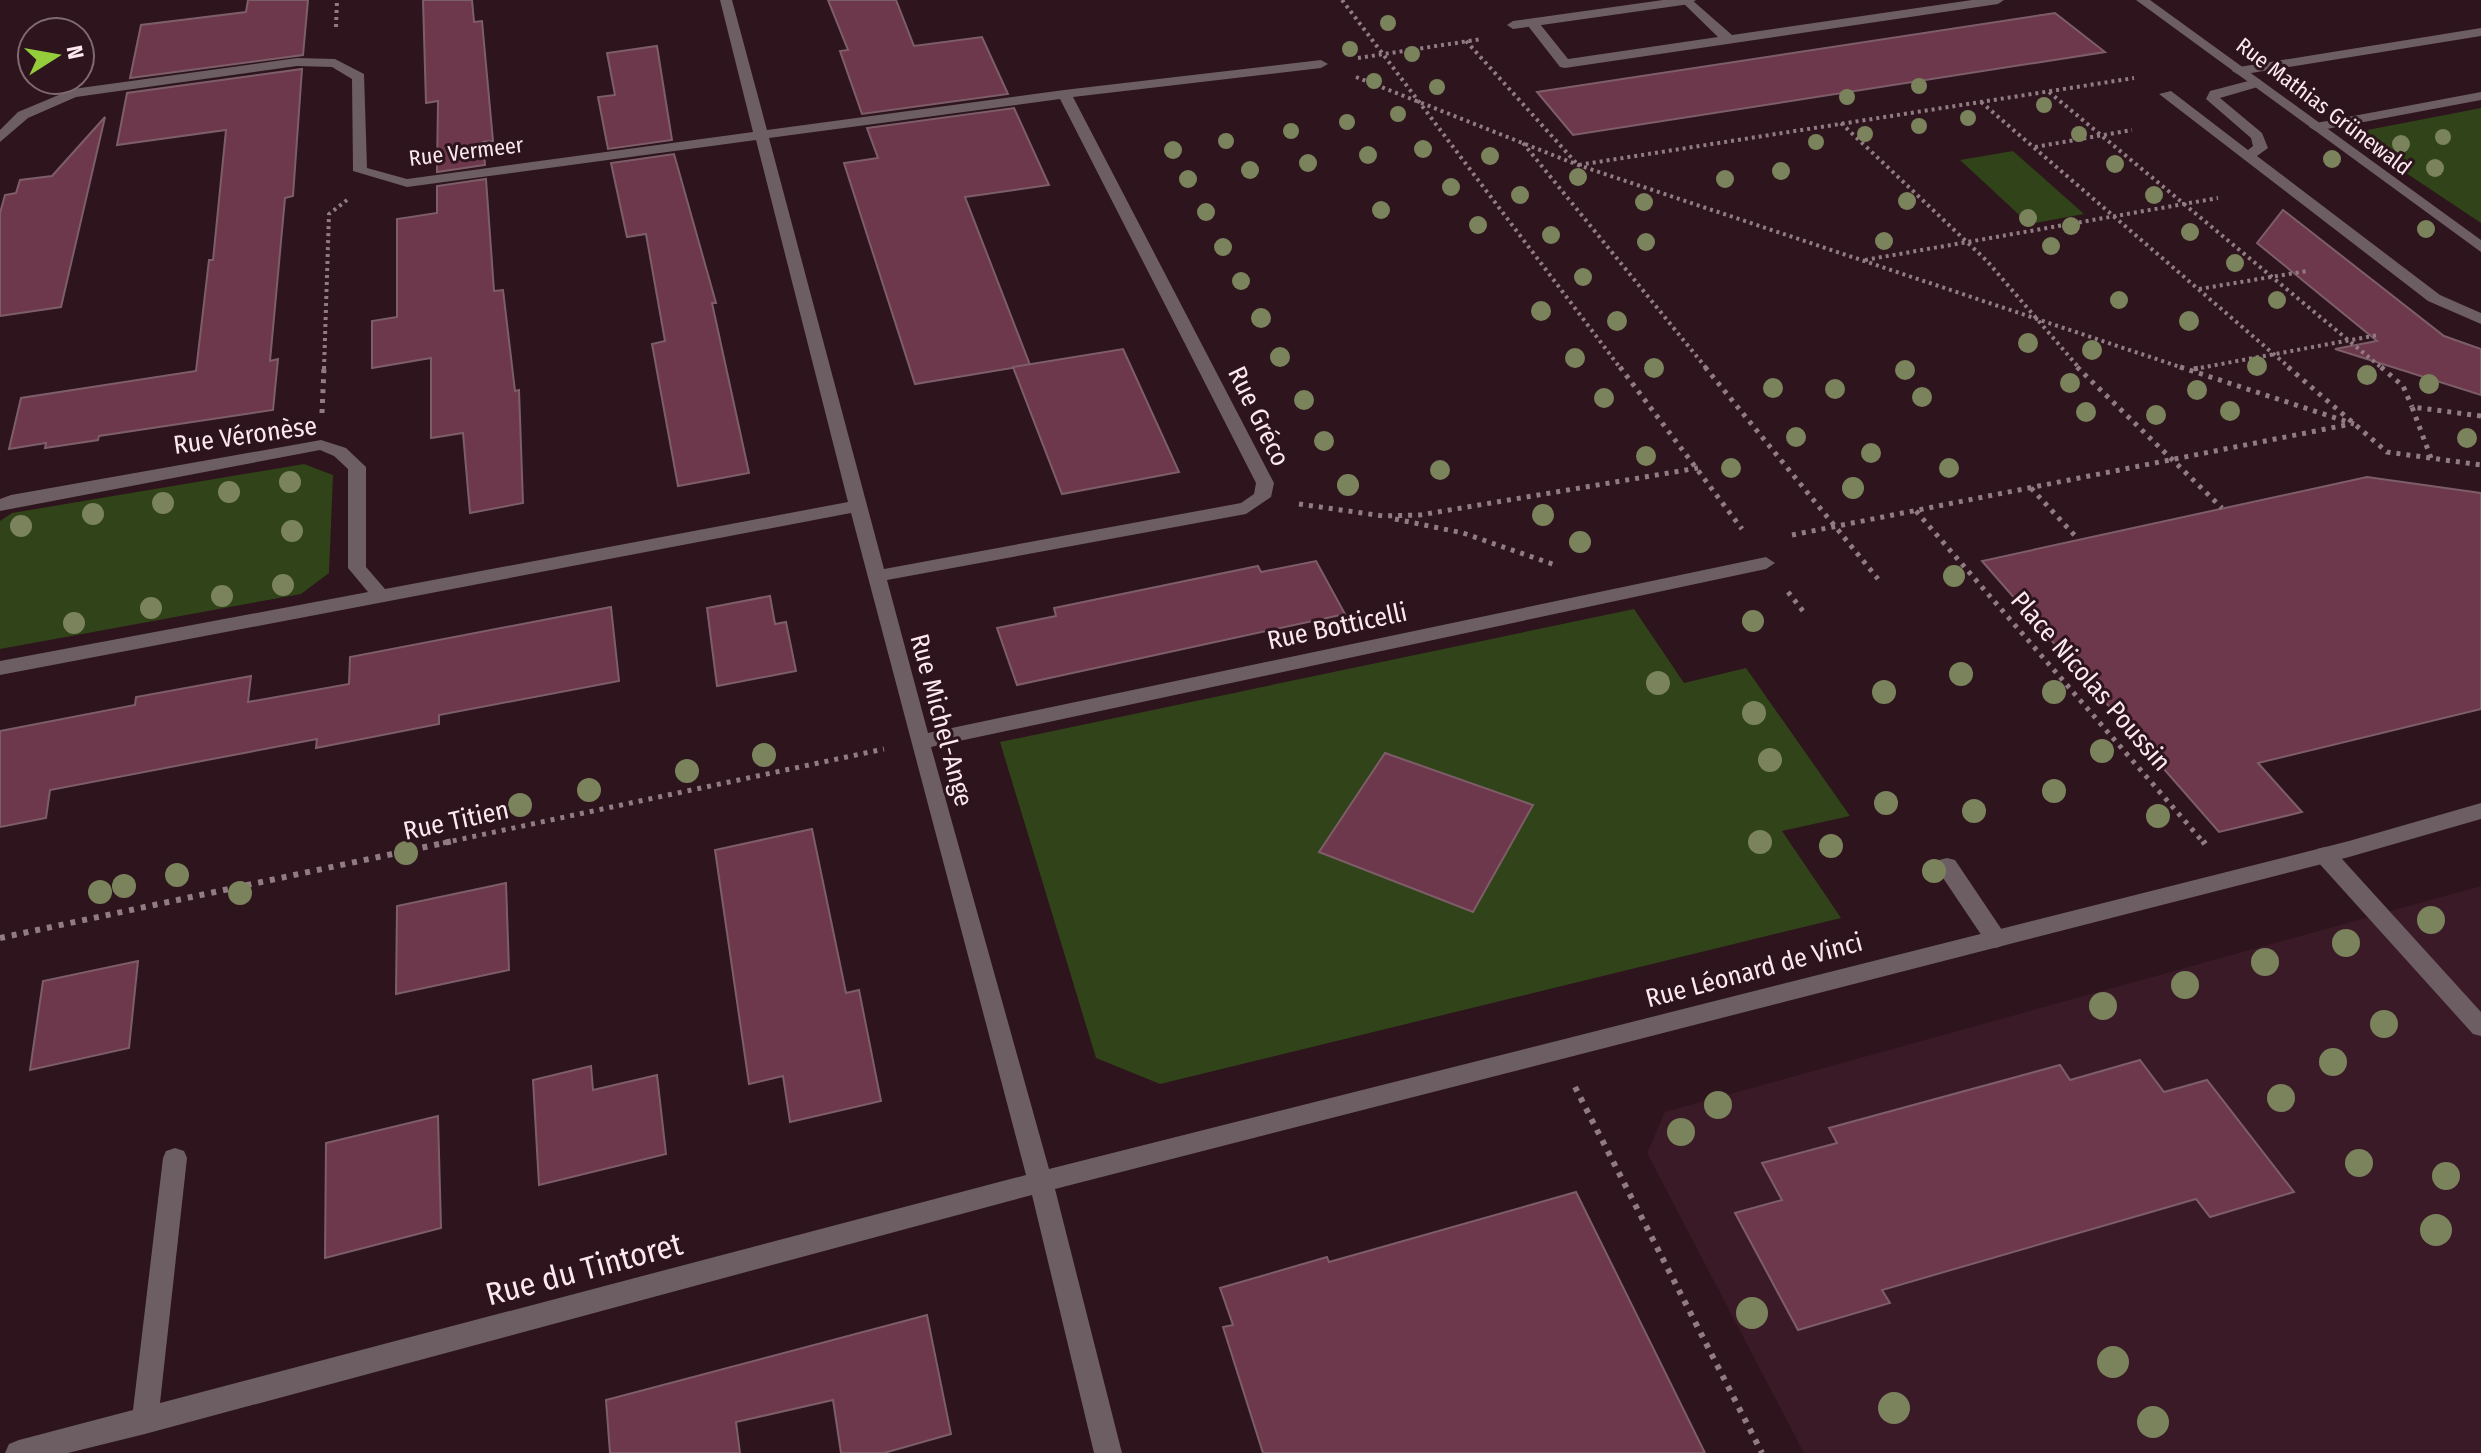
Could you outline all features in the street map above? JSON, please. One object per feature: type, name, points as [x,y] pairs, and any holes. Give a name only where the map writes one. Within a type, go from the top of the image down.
[{"type":"street","name":"Rue Michel-Ange","points":[[726,0],[920,742],[1040,1182],[1108,1453]]},
{"type":"street","points":[[1513,25],[1688,0],[1730,41]]},
{"type":"street","points":[[1531,22],[1565,64],[1998,0]]},
{"type":"street","name":"Rue Mathias Grünewald","points":[[2142,0],[2481,247]]},
{"type":"street","points":[[2239,71],[2481,32]]},
{"type":"street","name":"Rue Vermeer","points":[[0,138],[23,115],[73,93],[297,62],[335,63],[359,77],[360,171],[407,183],[762,135]]},
{"type":"street","points":[[762,135],[1064,94],[1321,64]]},
{"type":"street","points":[[2247,156],[2261,148],[2257,136],[2213,99],[2215,94],[2256,83]]},
{"type":"street","name":"Rue Gréco","points":[[877,576],[1246,508],[1262,497],[1265,483],[1087,133],[1064,94]]},
{"type":"street","points":[[2166,94],[2434,298],[2481,319]]},
{"type":"street","points":[[2316,127],[2481,96]]},
{"type":"street","name":"Rue Véronèse","points":[[0,505],[321,445],[340,452],[357,467],[357,568],[380,595]]},
{"type":"street","points":[[0,668],[859,506]]},
{"type":"street","name":"Rue Botticelli","points":[[920,742],[1766,563]]},
{"type":"street","name":"Rue Léonard de Vinci","points":[[1040,1182],[2325,855],[2481,811]]},
{"type":"street","points":[[2325,855],[2481,1027]]},
{"type":"street","points":[[1947,866],[1996,939]]},
{"type":"street","points":[[145,1421],[175,1158]]},
{"type":"street","name":"Rue du Tintoret","points":[[19,1453],[1040,1182]]},
{"type":"path","points":[[1342,0],[1803,611]]},
{"type":"path","points":[[1321,64],[1487,38],[1513,25]]},
{"type":"path","points":[[1466,41],[1578,165]]},
{"type":"path","points":[[1321,64],[1578,165],[2354,424]]},
{"type":"path","points":[[1578,165],[2139,77]]},
{"type":"path","points":[[2048,92],[2403,386],[2431,458]]},
{"type":"path","points":[[1981,101],[2387,452],[2481,465]]},
{"type":"path","points":[[1841,123],[1965,242],[2042,322],[2061,351],[2222,508]]},
{"type":"path","points":[[2034,147],[2132,130]]},
{"type":"path","points":[[1522,142],[1878,579]]},
{"type":"path","points":[[321,445],[329,214],[380,176]]},
{"type":"path","points":[[1863,260],[2218,198]]},
{"type":"path","points":[[2199,289],[2307,271]]},
{"type":"path","points":[[2191,369],[2378,335]]},
{"type":"path","points":[[2412,407],[2481,416]]},
{"type":"path","points":[[1751,542],[2354,424]]},
{"type":"path","points":[[1383,516],[1420,515],[1698,468]]},
{"type":"path","points":[[2031,488],[2078,539]]},
{"type":"path","points":[[1262,497],[1383,516],[1463,533],[1566,569],[1614,593]]},
{"type":"path","name":"Place Nicolas Poussin","points":[[1916,511],[2235,878]]},
{"type":"path","name":"Rue Titien","points":[[0,938],[920,742]]},
{"type":"path","points":[[1557,1051],[1762,1453]]},
{"type":"shaded area","points":[[2481,886],[2481,1453],[1804,1453],[1647,1153],[1665,1112]]},
{"type":"green space","points":[[2481,108],[2481,223],[2352,137],[2357,132]]},
{"type":"green space","points":[[2013,151],[2084,214],[2029,224],[1960,160]]},
{"type":"green space","points":[[304,464],[333,475],[329,573],[301,594],[0,649],[0,521],[12,513]]},
{"type":"green space","points":[[1634,609],[1684,683],[1746,668],[1850,816],[1782,831],[1841,918],[1160,1084],[1096,1058],[1000,742]]},
{"type":"building","points":[[248,0],[308,0],[303,55],[130,78],[141,25],[246,12]]},
{"type":"building","points":[[423,0],[472,0],[474,22],[482,21],[493,141],[483,142],[485,165],[437,172],[438,101],[426,103]]},
{"type":"building","points":[[828,0],[896,0],[914,46],[982,37],[1008,94],[862,114],[840,51],[848,50]]},
{"type":"building","points":[[2055,13],[2105,52],[1573,135],[1537,92]]},
{"type":"building","points":[[657,46],[672,140],[608,149],[598,97],[615,95],[607,53]]},
{"type":"building","points":[[302,69],[293,196],[285,198],[270,361],[278,359],[273,410],[99,436],[98,440],[45,448],[46,443],[9,449],[21,398],[196,371],[209,260],[213,260],[226,130],[117,145],[127,93]]},
{"type":"building","points":[[1014,108],[1049,185],[965,197],[1030,365],[915,384],[844,163],[878,158],[867,128]]},
{"type":"building","points":[[105,117],[61,307],[0,316],[0,213],[5,195],[16,193],[20,180],[52,176]]},
{"type":"building","points":[[674,154],[716,303],[712,303],[749,473],[678,486],[652,344],[665,341],[646,234],[627,237],[611,163]]},
{"type":"building","points":[[486,179],[494,291],[503,290],[515,391],[519,390],[523,503],[470,513],[463,433],[431,438],[431,358],[372,368],[372,321],[397,317],[397,219],[437,213],[437,186]]},
{"type":"building","points":[[2283,210],[2444,336],[2481,349],[2481,395],[2335,349],[2377,341],[2257,243]]},
{"type":"building","points":[[1123,349],[1179,472],[1062,494],[1013,367]]},
{"type":"building","points":[[2367,477],[2481,493],[2481,709],[2258,763],[2302,812],[2219,832],[1982,561]]},
{"type":"building","points":[[1316,561],[1345,614],[1017,685],[997,628],[1056,616],[1054,608],[1258,566],[1261,572]]},
{"type":"building","points":[[770,596],[775,624],[786,622],[796,671],[717,686],[707,608]]},
{"type":"building","points":[[611,607],[619,681],[439,715],[439,724],[316,748],[317,739],[50,790],[46,818],[0,827],[0,731],[135,705],[136,697],[251,676],[248,702],[349,684],[350,657]]},
{"type":"building","points":[[1385,753],[1533,805],[1473,912],[1319,852]]},
{"type":"building","points":[[812,829],[846,993],[859,990],[881,1101],[790,1122],[783,1076],[749,1084],[715,850]]},
{"type":"building","points":[[506,883],[509,970],[396,994],[397,906]]},
{"type":"building","points":[[138,961],[129,1048],[30,1070],[43,981]]},
{"type":"building","points":[[2140,1060],[2164,1092],[2207,1080],[2294,1192],[2210,1217],[2196,1199],[1882,1290],[1890,1303],[1798,1330],[1735,1213],[1782,1200],[1762,1163],[1837,1143],[1829,1128],[2060,1065],[2070,1080]]},
{"type":"building","points":[[591,1066],[593,1090],[657,1075],[666,1154],[539,1185],[533,1080]]},
{"type":"building","points":[[438,1116],[441,1228],[325,1258],[326,1143]]},
{"type":"building","points":[[1576,1192],[1705,1453],[1263,1453],[1223,1327],[1233,1325],[1220,1288],[1327,1257],[1329,1262]]},
{"type":"building","points":[[927,1315],[951,1434],[884,1453],[841,1453],[833,1400],[736,1422],[740,1453],[610,1453],[606,1400]]}]
